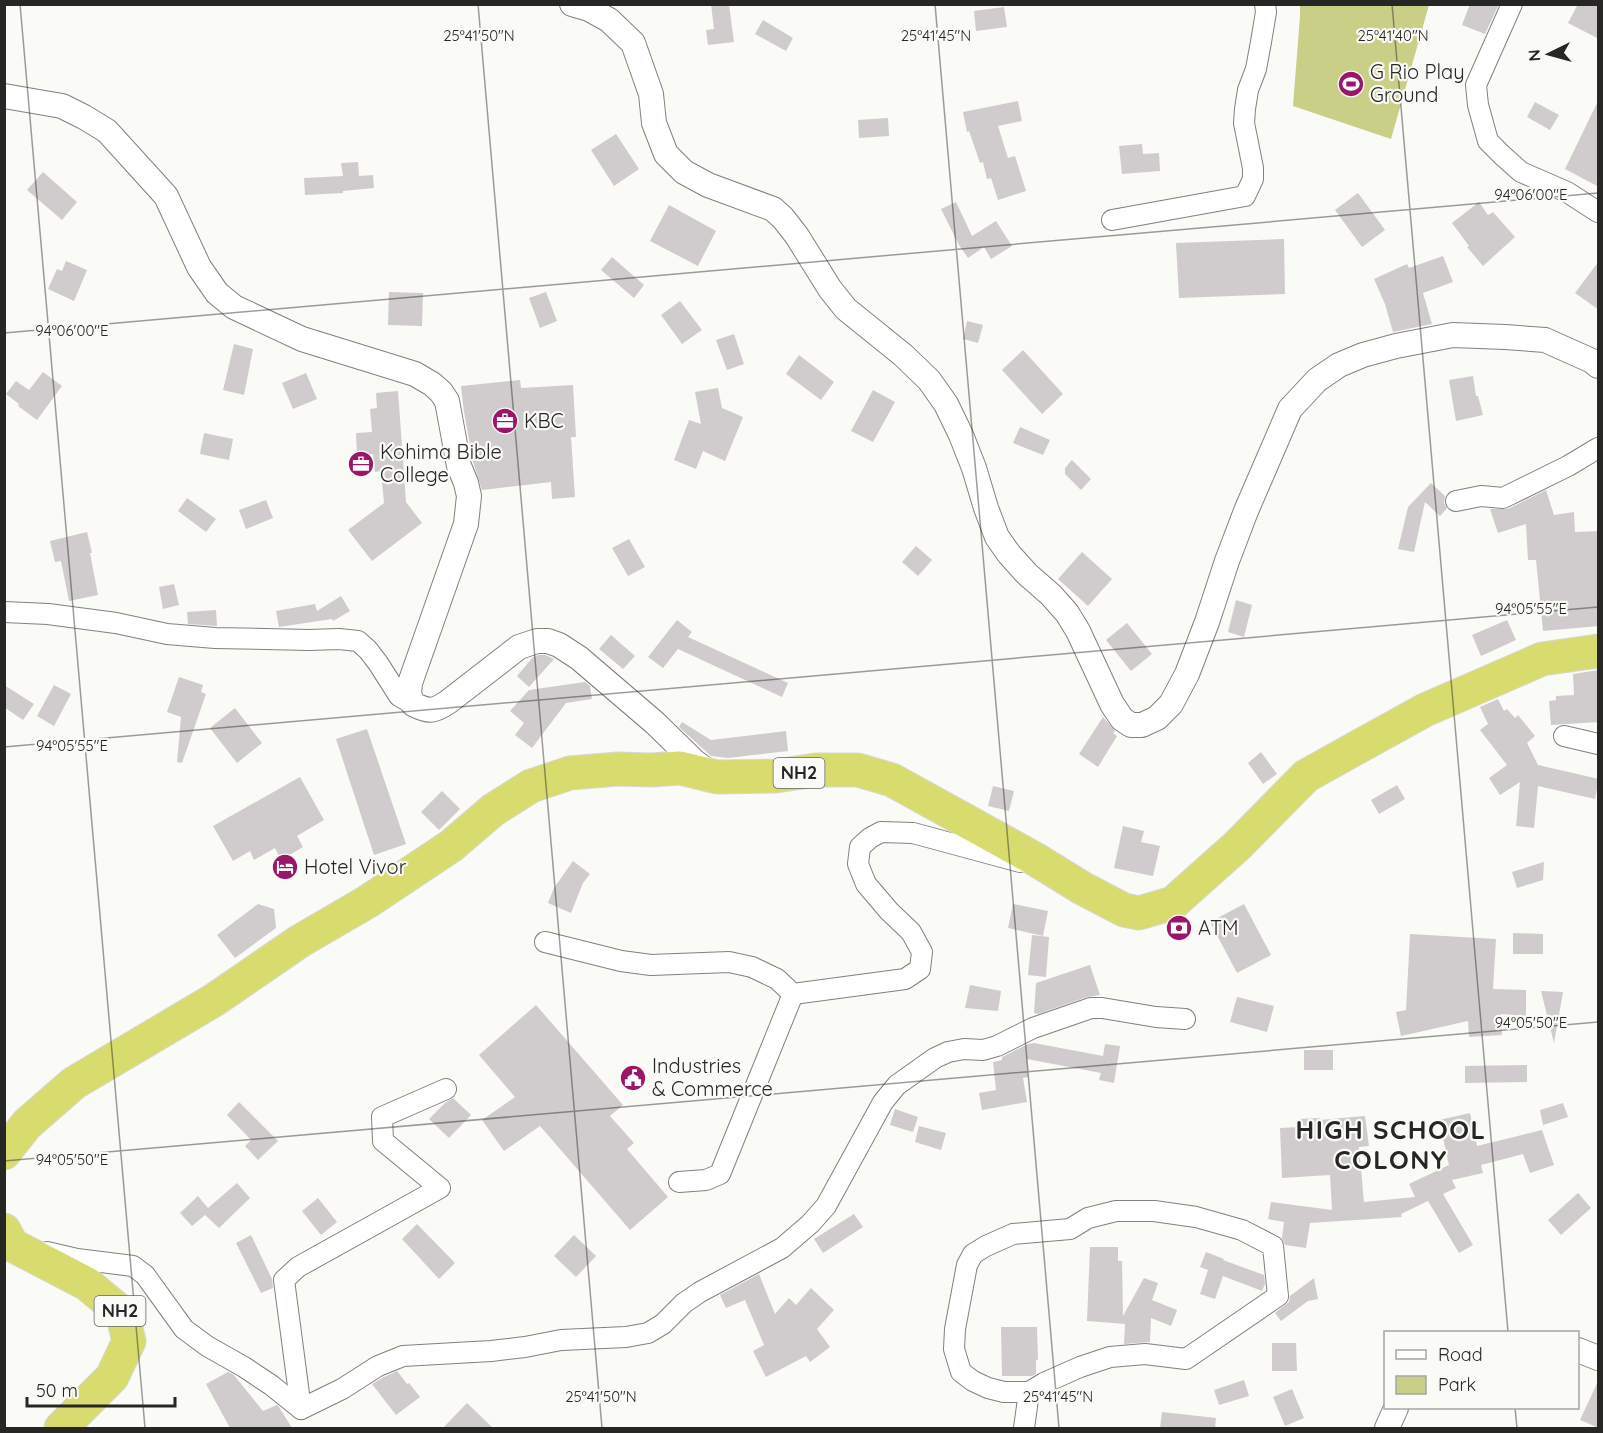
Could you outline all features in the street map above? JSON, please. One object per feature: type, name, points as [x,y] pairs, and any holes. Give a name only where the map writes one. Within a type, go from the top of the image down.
[{"type":"highway","name":"NH2","points":[[4,1153],[27,1124],[74,1083],[214,1000],[300,941],[367,902],[452,846],[493,810],[531,786],[570,773],[618,769],[680,768],[717,777],[776,776],[816,770],[858,770],[892,780],[1035,859],[1082,888],[1124,910],[1139,913],[1173,903],[1237,846],[1306,776],[1425,710],[1480,685],[1542,659],[1599,651]]},
{"type":"highway","name":"NH2","points":[[8,1237],[87,1284],[122,1313],[129,1341],[112,1377],[61,1428]]},
{"type":"street","points":[[572,4],[589,9],[609,20],[633,42],[651,94],[654,123],[666,154],[684,172],[708,185],[773,209],[797,236],[830,289],[846,309],[903,355],[929,380],[946,404],[961,435],[997,537],[1009,554],[1066,613],[1078,631],[1112,704],[1122,719],[1131,725],[1142,725],[1157,718],[1171,704],[1187,674],[1238,531],[1290,409],[1317,380],[1339,365],[1363,355],[1453,335],[1545,340],[1599,366]]},
{"type":"street","points":[[1112,220],[1245,196],[1253,179],[1253,168],[1244,123],[1245,109],[1248,90],[1256,69],[1266,12],[1265,4]]},
{"type":"street","points":[[1512,4],[1476,85],[1478,105],[1488,141],[1521,172],[1567,192],[1599,212]]},
{"type":"street","points":[[4,96],[62,106],[107,131],[166,196],[199,267],[217,293],[234,307],[302,339],[415,374],[441,392],[447,401],[459,466],[469,496],[469,506],[466,524],[410,683],[409,694],[414,704]]},
{"type":"street","points":[[1456,501],[1481,496],[1503,498],[1599,448]]},
{"type":"street","points":[[4,612],[48,614],[116,623],[167,634],[215,638],[358,641],[378,663],[399,696],[426,711],[436,710],[448,702],[519,647],[548,640],[579,658],[655,723],[695,762],[717,777]]},
{"type":"street","points":[[1564,736],[1599,744]]},
{"type":"street","points":[[793,994],[905,979],[920,969],[922,952],[911,932],[866,884],[858,864],[860,847],[881,832],[913,833],[1057,872]]},
{"type":"street","points":[[545,942],[621,961],[651,965],[729,962],[752,967],[777,979],[793,994]]},
{"type":"street","points":[[679,1182],[706,1180],[720,1174],[793,994]]},
{"type":"street","points":[[301,1409],[342,1389],[378,1366],[403,1356],[491,1352],[561,1340],[626,1337],[648,1333],[663,1324],[684,1303],[700,1292],[782,1248],[810,1224],[826,1206],[883,1102],[897,1085],[935,1058],[948,1052],[964,1049],[983,1050],[997,1046],[1033,1028],[1091,1008],[1185,1019]]},
{"type":"street","points":[[301,1409],[284,1280],[298,1267],[440,1188],[383,1141],[382,1117],[446,1089]]},
{"type":"street","points":[[1154,1211],[1196,1217],[1242,1230],[1273,1246],[1278,1296],[1186,1359],[1145,1354],[1110,1357],[1080,1367],[1029,1392],[1004,1392],[973,1381],[961,1372],[954,1349],[955,1329],[967,1265],[974,1254],[986,1246],[1013,1234],[1070,1229],[1088,1218],[1116,1212],[1154,1211]]},
{"type":"street","points":[[8,1237],[77,1259],[133,1266],[145,1275],[184,1329],[207,1347],[271,1385],[301,1409]]},
{"type":"street","points":[[1579,1350],[1599,1358]]},
{"type":"street","points":[[1024,1428],[1029,1392]]},
{"type":"street","points":[[1387,1428],[1395,1409]]},
{"type":"green space","name":"G Rio Play Ground","points":[[1300,5],[1429,5],[1391,139],[1293,106]]},
{"type":"building","points":[[711,4],[729,4],[734,42],[708,45],[706,30],[714,29]]},
{"type":"building","points":[[1470,4],[1499,4],[1485,34],[1462,25]]},
{"type":"building","points":[[1578,4],[1599,4],[1599,39],[1568,23]]},
{"type":"building","points":[[1004,7],[1007,27],[976,31],[974,11]]},
{"type":"building","points":[[763,20],[793,38],[786,51],[755,34]]},
{"type":"building","points":[[1599,99],[1599,187],[1565,169]]},
{"type":"building","points":[[1018,101],[1022,121],[998,126],[1008,158],[1015,156],[1026,191],[998,200],[991,178],[987,179],[983,162],[980,163],[969,131],[967,132],[963,112]]},
{"type":"building","points":[[1535,102],[1559,115],[1550,130],[1527,117]]},
{"type":"building","points":[[888,118],[889,136],[859,138],[858,120]]},
{"type":"building","points":[[616,134],[639,169],[614,186],[591,150]]},
{"type":"building","points":[[1142,144],[1143,154],[1159,153],[1160,171],[1122,174],[1119,146]]},
{"type":"building","points":[[358,162],[359,176],[373,175],[374,188],[343,191],[343,193],[305,195],[304,178],[343,176],[341,163]]},
{"type":"building","points":[[43,172],[77,202],[62,220],[27,190]]},
{"type":"building","points":[[1358,193],[1385,230],[1362,247],[1335,210]]},
{"type":"building","points":[[956,202],[972,236],[996,221],[1012,246],[991,259],[984,247],[968,258],[941,209]]},
{"type":"building","points":[[1479,202],[1488,215],[1493,212],[1515,237],[1483,266],[1467,247],[1469,246],[1452,223]]},
{"type":"building","points":[[669,205],[716,231],[698,266],[650,241]]},
{"type":"building","points":[[1284,239],[1285,294],[1179,298],[1176,243]]},
{"type":"building","points":[[1443,256],[1453,282],[1423,293],[1432,324],[1393,332],[1385,304],[1374,279],[1407,264],[1409,268]]},
{"type":"building","points":[[612,257],[644,285],[634,298],[601,270]]},
{"type":"building","points":[[66,261],[87,270],[74,301],[48,289],[57,269],[62,271]]},
{"type":"building","points":[[1599,261],[1599,310],[1575,293]]},
{"type":"building","points":[[389,292],[423,293],[422,326],[388,325]]},
{"type":"building","points":[[546,292],[557,321],[540,328],[529,298]]},
{"type":"building","points":[[680,301],[702,330],[682,344],[661,315]]},
{"type":"building","points":[[967,321],[983,325],[978,343],[963,339]]},
{"type":"building","points":[[734,334],[744,364],[727,370],[716,340]]},
{"type":"building","points":[[234,344],[253,349],[244,395],[223,390]]},
{"type":"building","points":[[1023,350],[1063,394],[1042,414],[1002,370]]},
{"type":"building","points":[[799,355],[834,382],[821,400],[786,374]]},
{"type":"building","points":[[43,372],[62,386],[37,420],[6,394],[16,381],[29,390]]},
{"type":"building","points":[[306,373],[317,399],[293,409],[282,383]]},
{"type":"building","points":[[1473,376],[1476,396],[1478,396],[1483,415],[1456,421],[1449,380]]},
{"type":"building","points":[[520,380],[521,388],[573,385],[576,437],[571,437],[575,497],[552,499],[551,482],[482,490],[473,462],[461,386]]},
{"type":"building","points":[[718,388],[722,408],[743,417],[725,461],[703,451],[696,469],[674,460],[689,420],[701,424],[695,392]]},
{"type":"building","points":[[873,390],[895,402],[873,442],[851,431]]},
{"type":"building","points":[[398,391],[406,502],[422,523],[372,561],[348,530],[384,503],[381,471],[375,472],[373,454],[357,455],[356,433],[372,432],[370,409],[377,408],[376,393]]},
{"type":"building","points":[[1020,427],[1050,440],[1043,455],[1013,443]]},
{"type":"building","points":[[204,433],[233,439],[229,460],[200,454]]},
{"type":"building","points":[[1072,460],[1091,479],[1081,490],[1065,474],[1065,468]]},
{"type":"building","points":[[1431,483],[1445,496],[1444,503],[1447,508],[1440,516],[1425,502],[1414,552],[1398,549],[1408,507]]},
{"type":"building","points":[[1546,490],[1554,515],[1574,512],[1575,532],[1599,531],[1599,626],[1543,631],[1536,560],[1528,560],[1526,524],[1498,533],[1490,509],[1508,509]]},
{"type":"building","points":[[187,498],[216,519],[206,532],[178,511]]},
{"type":"building","points":[[266,500],[273,518],[246,529],[239,510]]},
{"type":"building","points":[[87,532],[98,595],[69,601],[61,561],[55,562],[50,541]]},
{"type":"building","points":[[629,539],[645,567],[628,576],[612,548]]},
{"type":"building","points":[[916,546],[932,560],[918,576],[902,562]]},
{"type":"building","points":[[1082,552],[1112,579],[1088,606],[1058,579]]},
{"type":"building","points":[[174,584],[179,605],[163,609],[159,587]]},
{"type":"building","points":[[341,596],[350,611],[333,621],[332,619],[279,627],[276,611],[315,604],[317,611]]},
{"type":"building","points":[[1236,600],[1252,605],[1244,637],[1228,632]]},
{"type":"building","points":[[216,610],[217,626],[188,624],[187,612]]},
{"type":"building","points":[[677,620],[692,632],[688,637],[788,683],[782,697],[678,649],[663,668],[648,657]]},
{"type":"building","points":[[1507,620],[1516,640],[1481,656],[1472,635]]},
{"type":"building","points":[[1127,623],[1152,654],[1131,671],[1106,640]]},
{"type":"building","points":[[611,635],[635,656],[623,669],[599,649]]},
{"type":"building","points":[[539,655],[554,659],[529,687],[517,676],[533,657]]},
{"type":"building","points":[[1599,670],[1599,722],[1551,725],[1549,701],[1556,700],[1556,696],[1574,695],[1573,674]]},
{"type":"building","points":[[179,677],[203,685],[201,692],[206,694],[182,763],[177,762],[181,717],[167,712]]},
{"type":"building","points":[[585,682],[590,686],[592,699],[566,703],[532,748],[515,735],[524,723],[510,711],[529,690]]},
{"type":"building","points":[[4,685],[34,704],[23,720],[4,707]]},
{"type":"building","points":[[54,685],[71,694],[54,726],[37,716]]},
{"type":"building","points":[[1498,699],[1504,711],[1507,709],[1515,718],[1518,715],[1535,736],[1527,743],[1538,765],[1599,779],[1595,799],[1538,786],[1534,828],[1516,826],[1520,782],[1500,795],[1489,778],[1507,765],[1480,730],[1488,724],[1480,707]]},
{"type":"building","points":[[235,708],[262,743],[237,763],[210,728]]},
{"type":"building","points":[[1103,717],[1117,736],[1098,767],[1079,754]]},
{"type":"building","points":[[682,722],[711,740],[786,731],[788,751],[728,758],[711,756],[679,727]]},
{"type":"building","points":[[367,729],[406,844],[374,855],[336,739]]},
{"type":"building","points":[[1261,752],[1277,774],[1263,784],[1248,763]]},
{"type":"building","points":[[300,777],[324,820],[297,836],[303,847],[281,860],[275,848],[254,860],[250,851],[233,861],[213,826]]},
{"type":"building","points":[[1397,785],[1405,799],[1379,814],[1371,800]]},
{"type":"building","points":[[993,786],[1014,791],[1009,811],[988,806]]},
{"type":"building","points":[[442,791],[460,809],[439,830],[421,812]]},
{"type":"building","points":[[1123,826],[1144,831],[1141,842],[1160,846],[1153,876],[1114,868]]},
{"type":"building","points":[[573,861],[590,874],[583,883],[571,913],[548,903],[554,888]]},
{"type":"building","points":[[1544,862],[1543,880],[1517,888],[1512,872]]},
{"type":"building","points":[[258,904],[274,909],[276,928],[235,958],[217,935]]},
{"type":"building","points":[[1013,904],[1048,911],[1043,936],[1008,928]]},
{"type":"building","points":[[1244,904],[1271,955],[1237,973],[1210,922]]},
{"type":"building","points":[[1513,933],[1543,934],[1543,954],[1513,954]]},
{"type":"building","points":[[1410,934],[1496,939],[1493,989],[1526,990],[1526,1016],[1501,1014],[1502,1035],[1469,1037],[1468,1021],[1401,1036],[1396,1012],[1406,1010]]},
{"type":"building","points":[[1032,935],[1049,937],[1046,977],[1028,975]]},
{"type":"building","points":[[1090,965],[1100,995],[1087,997],[1038,1014],[1034,1013],[1036,983]]},
{"type":"building","points":[[970,985],[1001,991],[998,1011],[965,1008]]},
{"type":"building","points":[[1541,991],[1563,992],[1554,1043]]},
{"type":"building","points":[[1237,997],[1274,1006],[1267,1032],[1230,1022]]},
{"type":"building","points":[[536,1005],[623,1105],[610,1116],[634,1143],[627,1149],[668,1197],[630,1230],[540,1126],[504,1151],[482,1120],[515,1097],[479,1055]]},
{"type":"building","points":[[1034,1043],[1103,1056],[1105,1044],[1120,1046],[1114,1083],[1099,1080],[1101,1073],[1027,1059],[1028,1077],[1023,1078],[1027,1102],[982,1110],[979,1093],[996,1090],[993,1062],[1002,1060],[1002,1057]]},
{"type":"building","points":[[1304,1050],[1333,1050],[1333,1070],[1304,1070]]},
{"type":"building","points":[[1527,1065],[1527,1082],[1465,1083],[1465,1066]]},
{"type":"building","points":[[453,1098],[471,1115],[449,1138],[429,1119]]},
{"type":"building","points":[[239,1102],[278,1141],[258,1160],[245,1146],[251,1140],[227,1115]]},
{"type":"building","points":[[1563,1103],[1568,1117],[1543,1125],[1540,1110]]},
{"type":"building","points":[[895,1109],[918,1117],[913,1132],[890,1125]]},
{"type":"building","points":[[1470,1113],[1477,1146],[1542,1130],[1554,1165],[1530,1173],[1523,1154],[1481,1165],[1483,1173],[1452,1180],[1456,1188],[1443,1194],[1473,1245],[1459,1253],[1428,1201],[1401,1214],[1402,1217],[1310,1223],[1306,1248],[1285,1245],[1282,1238],[1284,1222],[1268,1219],[1271,1202],[1332,1210],[1330,1175],[1282,1178],[1280,1128],[1299,1127],[1298,1119],[1320,1118],[1320,1120],[1365,1116],[1369,1146],[1359,1147],[1364,1202],[1415,1197],[1409,1184],[1449,1165],[1439,1120]]},
{"type":"building","points":[[919,1126],[946,1133],[941,1150],[915,1142]]},
{"type":"building","points":[[237,1183],[250,1198],[219,1228],[205,1215],[192,1226],[180,1213],[198,1196],[208,1208]]},
{"type":"building","points":[[1578,1193],[1591,1208],[1561,1235],[1548,1220]]},
{"type":"building","points":[[318,1198],[337,1222],[321,1235],[302,1211]]},
{"type":"building","points":[[854,1214],[863,1227],[823,1253],[814,1239]]},
{"type":"building","points":[[417,1224],[455,1263],[439,1279],[402,1239]]},
{"type":"building","points":[[251,1235],[272,1279],[273,1288],[261,1293],[236,1243]]},
{"type":"building","points":[[574,1235],[596,1256],[576,1277],[554,1256]]},
{"type":"building","points":[[1090,1247],[1118,1247],[1118,1261],[1122,1261],[1123,1316],[1144,1278],[1158,1283],[1152,1300],[1177,1310],[1171,1326],[1151,1318],[1150,1342],[1124,1344],[1125,1324],[1087,1321]]},
{"type":"building","points":[[1206,1252],[1264,1275],[1265,1284],[1262,1291],[1223,1276],[1215,1299],[1200,1294],[1208,1270],[1200,1267]]},
{"type":"building","points":[[759,1274],[775,1314],[789,1298],[796,1305],[811,1288],[834,1310],[817,1329],[830,1347],[810,1362],[806,1356],[766,1377],[753,1351],[764,1345],[745,1300],[726,1308],[720,1295]]},
{"type":"building","points":[[1314,1278],[1318,1299],[1308,1301],[1281,1321],[1275,1313],[1289,1302],[1290,1296]]},
{"type":"building","points":[[1001,1327],[1037,1327],[1036,1374],[1002,1376]]},
{"type":"building","points":[[1272,1343],[1296,1343],[1297,1371],[1272,1371]]},
{"type":"building","points":[[397,1371],[420,1397],[396,1415],[372,1384]]},
{"type":"building","points":[[228,1372],[233,1374],[263,1411],[277,1405],[292,1428],[230,1428],[206,1384]]},
{"type":"building","points":[[1599,1379],[1599,1428],[1580,1420]]},
{"type":"building","points":[[1244,1380],[1249,1396],[1219,1405],[1214,1390]]},
{"type":"building","points":[[1292,1389],[1304,1418],[1285,1426],[1273,1397]]},
{"type":"building","points":[[467,1403],[493,1428],[443,1428]]},
{"type":"building","points":[[1162,1412],[1216,1418],[1215,1428],[1160,1428]]},
{"type":"place","name":"G Rio Play Ground","points":[[1351,84]]},
{"type":"place","name":"KBC","points":[[505,421]]},
{"type":"place","name":"Kohima Bible College","points":[[361,464]]},
{"type":"place","name":"Hotel Vivor","points":[[285,867]]},
{"type":"place","name":"ATM","points":[[1179,928]]},
{"type":"place","name":"Industries & Commerce","points":[[633,1078]]},
{"type":"district","name":"HIGH SCHOOL COLONY","points":[[1391,1145]]}]
